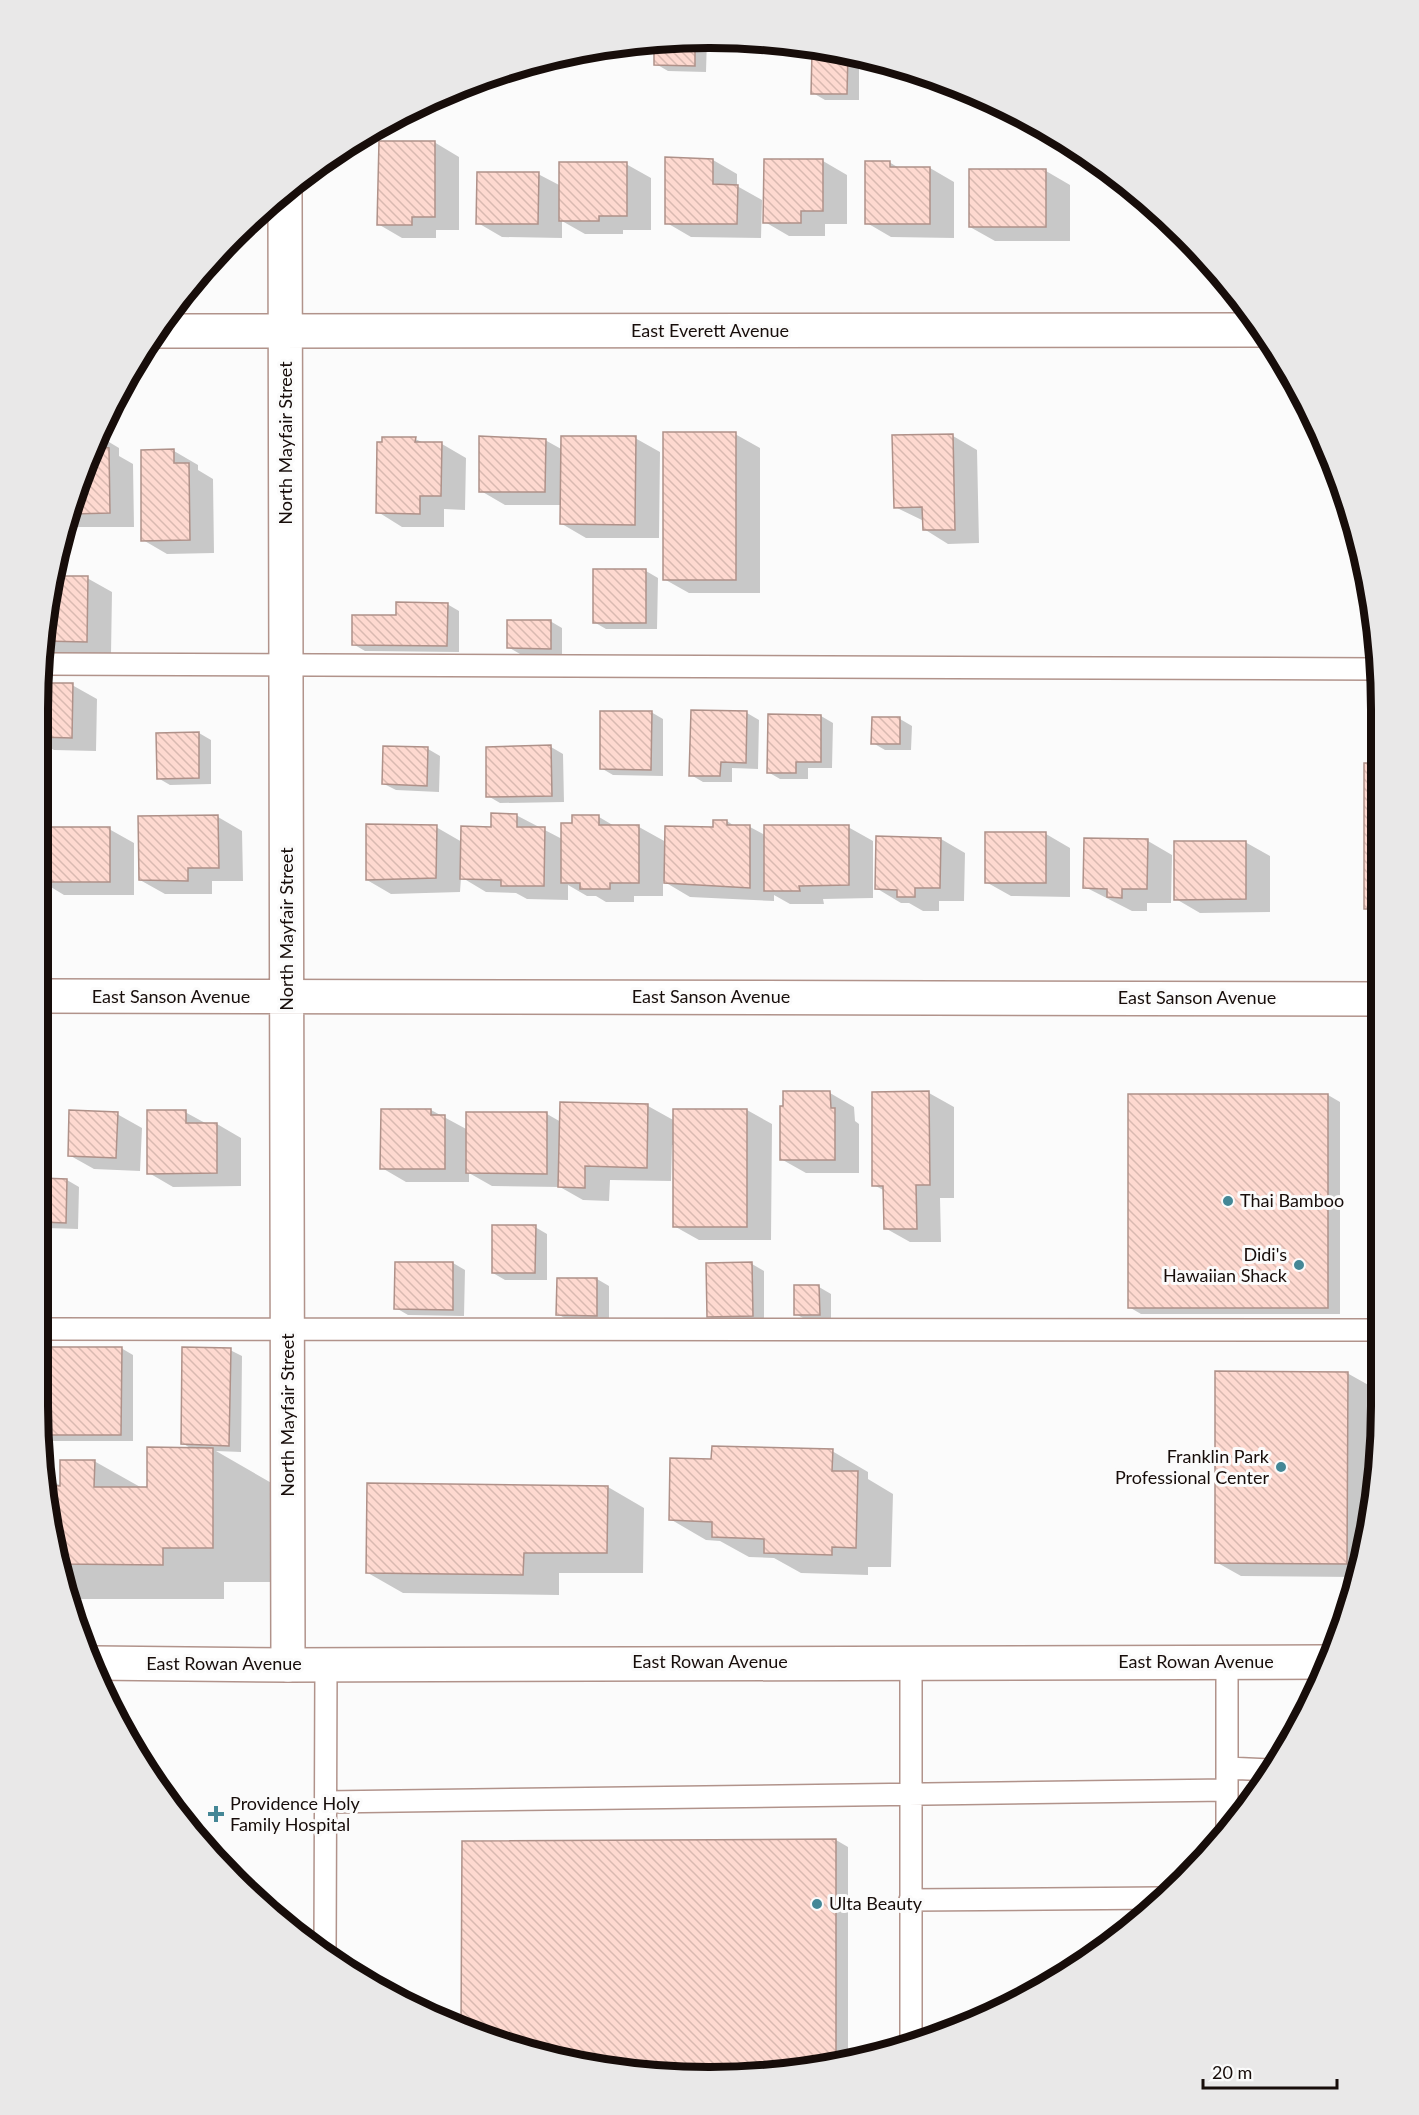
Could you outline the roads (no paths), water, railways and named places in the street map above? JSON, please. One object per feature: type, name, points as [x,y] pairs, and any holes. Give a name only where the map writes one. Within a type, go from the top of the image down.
[{"type":"street","name":"North Mayfair Street","points":[[285,202],[288,1665]]},
{"type":"street","name":"East Everett Avenue","points":[[167,331],[1251,330]]},
{"type":"street","name":"East Sanson Avenue","points":[[48,996],[1045,996],[1371,999]]},
{"type":"street","name":"East Rowan Avenue","points":[[100,1663],[288,1665],[910,1661],[1320,1662]]},
{"type":"lane","points":[[49,664],[1370,669]]},
{"type":"lane","points":[[48,1329],[1371,1330]]},
{"type":"lane","points":[[910,1661],[911,2035]]},
{"type":"lane","points":[[1227,1661],[1227,1817]]},
{"type":"lane","points":[[325,1943],[326,1664]]},
{"type":"lane","points":[[1227,1768],[1262,1770]]},
{"type":"lane","points":[[326,1802],[1227,1790]]},
{"type":"lane","points":[[910,1900],[1151,1898]]},
{"type":"place","name":"Thai Bamboo","points":[[1228,1201]]},
{"type":"place","name":"Didi's Hawaiian Shack","points":[[1299,1265]]},
{"type":"place","name":"Franklin Park Professional Center","points":[[1281,1467]]},
{"type":"place","name":"Providence Holy Family Hospital","points":[[216,1814]]},
{"type":"place","name":"Ulta Beauty","points":[[817,1904]]}]
